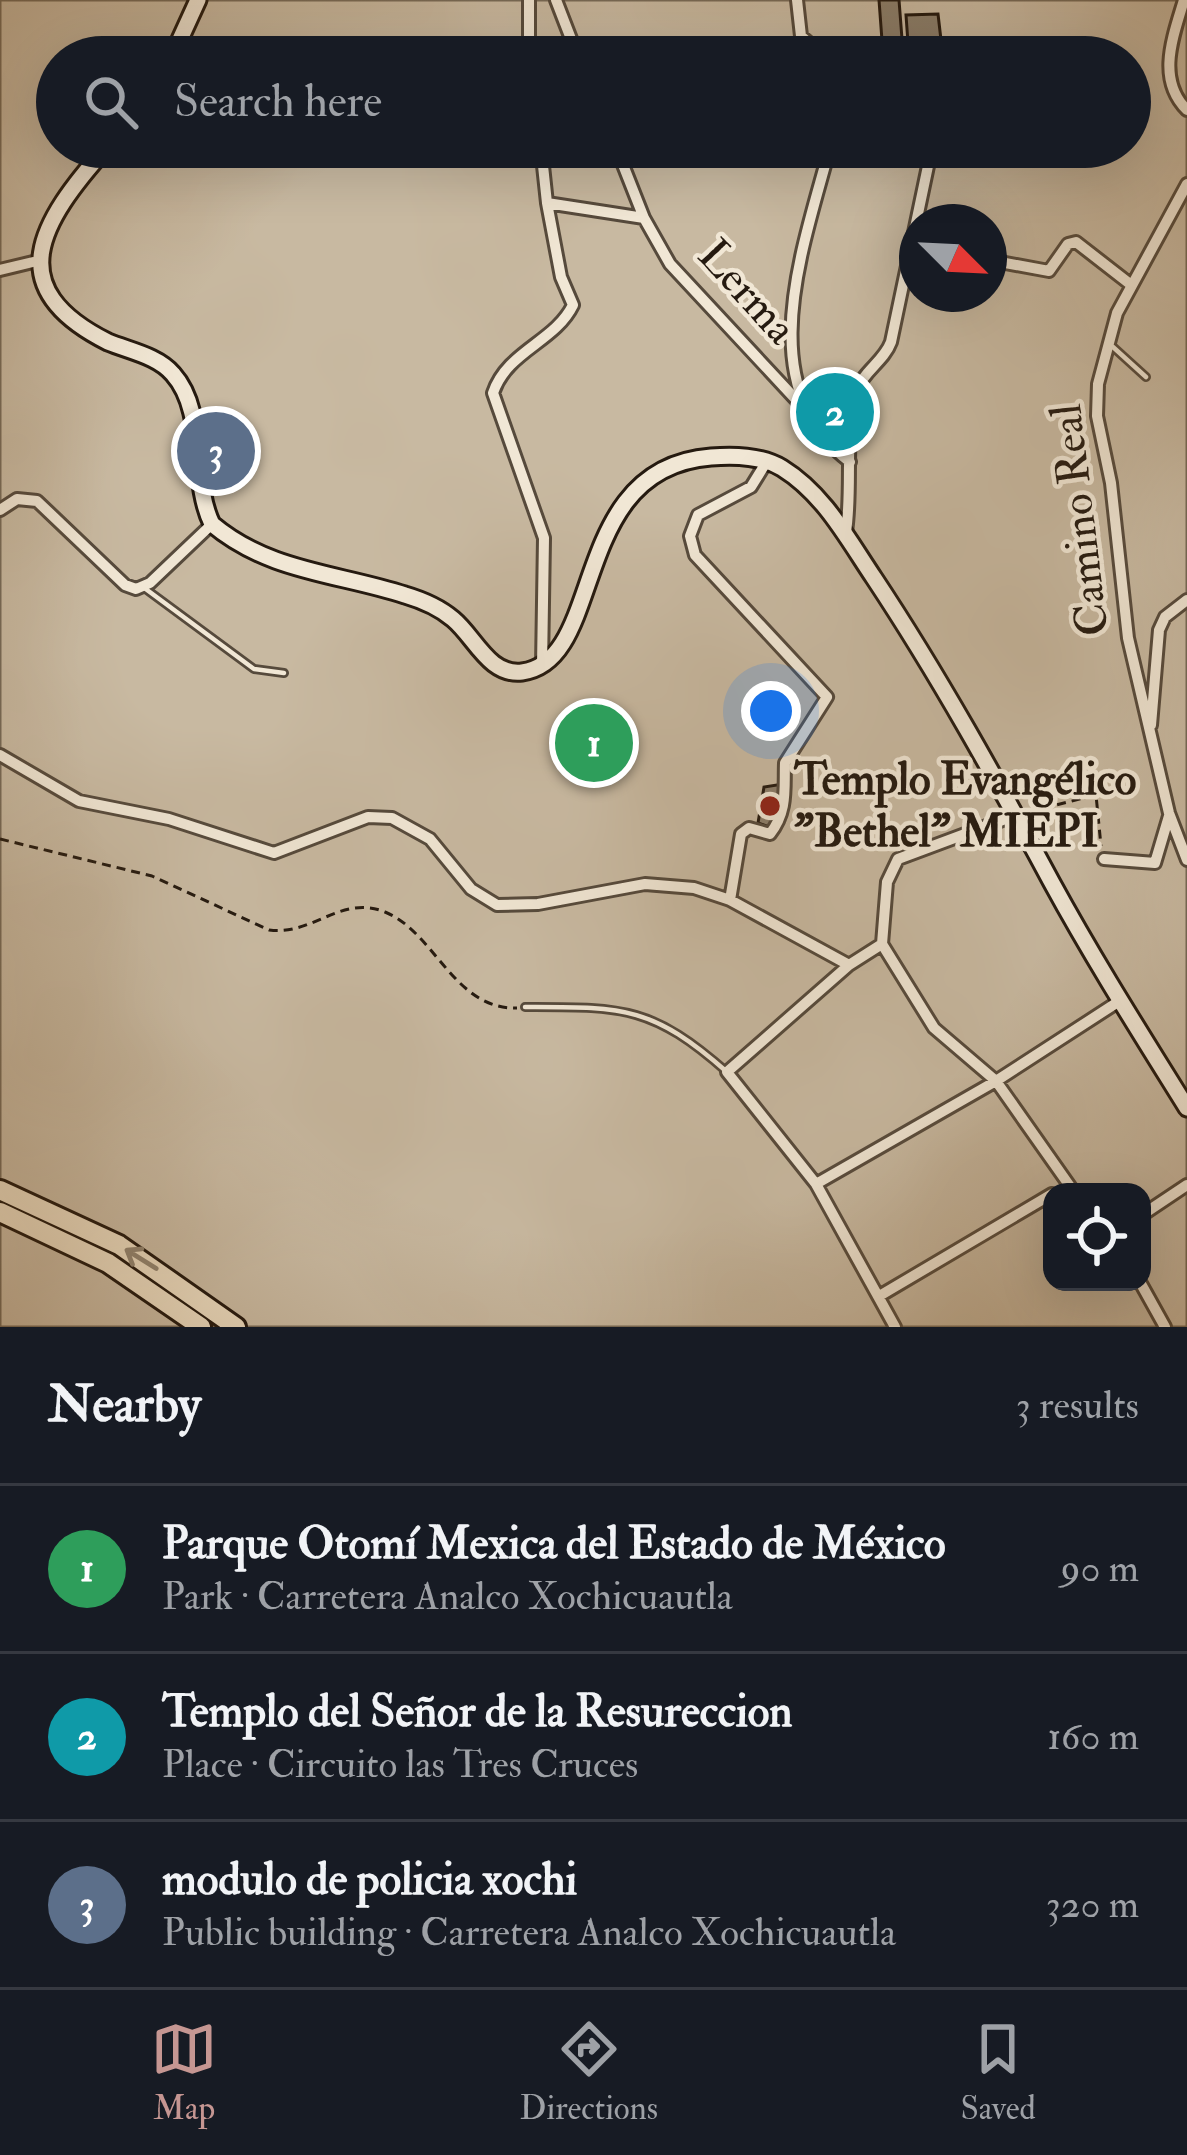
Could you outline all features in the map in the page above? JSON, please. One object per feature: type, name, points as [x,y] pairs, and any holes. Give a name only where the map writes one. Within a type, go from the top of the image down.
[{"type":"highway","points":[[0,1190],[119,1245],[236,1327]]},
{"type":"highway","points":[[0,1213],[109,1264],[201,1327]]},
{"type":"main road","points":[[182,36],[198,0]]},
{"type":"main road","points":[[90,168],[55,211],[33,262],[35,284],[50,309],[85,332],[153,359],[180,383],[212,524],[268,560],[425,602],[450,616],[499,668],[523,672],[542,666],[560,647],[607,532],[635,487],[697,458],[767,461],[813,492],[1018,814],[1120,1000],[1187,1108]]},
{"type":"street","points":[[529,0],[529,36]]},
{"type":"street","points":[[556,0],[570,36]]},
{"type":"street","points":[[796,0],[801,36]]},
{"type":"street","points":[[1184,0],[1169,81],[1187,110]]},
{"type":"street","points":[[542,666],[544,538],[494,393],[508,363],[566,317],[573,305],[561,277],[544,168]]},
{"type":"street","name":"Lerma","points":[[624,168],[644,218],[698,299],[805,408],[826,444],[850,462]]},
{"type":"street","points":[[805,408],[789,313],[825,168]]},
{"type":"street","points":[[921,204],[928,168]]},
{"type":"street","name":"Camino Real","points":[[1187,184],[1130,284],[1108,343],[1097,416],[1111,483],[1128,638],[1169,813],[1187,860]]},
{"type":"street","name":"Lerma","points":[[547,203],[644,218]]},
{"type":"street","points":[[1007,263],[1049,271],[1068,244],[1076,242],[1130,284]]},
{"type":"street","points":[[0,270],[33,262]]},
{"type":"street","points":[[845,536],[851,412],[859,384],[883,363],[899,307]]},
{"type":"street","points":[[730,900],[741,833],[749,828],[770,834],[776,828],[789,789],[785,763],[827,698],[694,555],[690,536],[698,515],[751,488],[767,461]]},
{"type":"street","points":[[0,510],[23,497],[38,501],[125,585],[143,587],[212,524]]},
{"type":"street","points":[[1150,728],[1159,630],[1165,617],[1186,601]]},
{"type":"street","points":[[0,755],[79,801],[169,819],[274,853],[368,817],[403,821],[430,839],[471,889],[512,908],[670,884],[730,900],[849,965]]},
{"type":"street","points":[[1104,859],[1155,863],[1169,813]]},
{"type":"street","points":[[1018,814],[898,859],[887,882],[882,944],[934,1028],[996,1081],[1067,1183]]},
{"type":"street","points":[[882,944],[849,965],[727,1072],[816,1184],[895,1327]]},
{"type":"street","points":[[816,1184],[996,1081],[1120,1000]]},
{"type":"street","points":[[1151,1209],[1187,1185]]},
{"type":"street","points":[[880,1295],[1043,1199]]},
{"type":"street","points":[[1145,1291],[1165,1327]]},
{"type":"lane","points":[[1108,343],[1146,377]]},
{"type":"lane","points":[[143,587],[246,665],[284,673]]},
{"type":"lane","points":[[525,1007],[634,1011],[693,1042],[727,1072]]},
{"type":"path","points":[[1018,814],[1096,796],[1104,859]]},
{"type":"path","points":[[0,839],[152,876],[269,930],[285,932],[338,910],[370,907],[405,922],[459,983],[487,1002],[525,1007]]},
{"type":"shaded area","points":[[0,0],[1187,0],[1187,1327],[0,1327]]},
{"type":"building","points":[[879,0],[899,0],[902,36],[882,36]]},
{"type":"building","points":[[938,14],[941,36],[908,36],[906,15]]},
{"type":"building","points":[[846,385],[854,389],[849,460],[835,448],[810,392]]},
{"type":"building","points":[[845,386],[853,390],[848,423],[828,427],[815,393]]},
{"type":"building","name":"Templo Evangélico \"Bethel\" MIEPI","points":[[783,784],[772,828],[758,823],[764,787]]},
{"type":"place","name":"Templo del Señor de la Resureccion","points":[[835,412]]},
{"type":"place","name":"modulo de policia xochi","points":[[216,451]]},
{"type":"place","name":"Parque Otomí Mexica del Estado de México","points":[[594,743]]},
{"type":"place","name":"Templo Evangélico \"Bethel\" MIEPI","points":[[770,806]]}]
